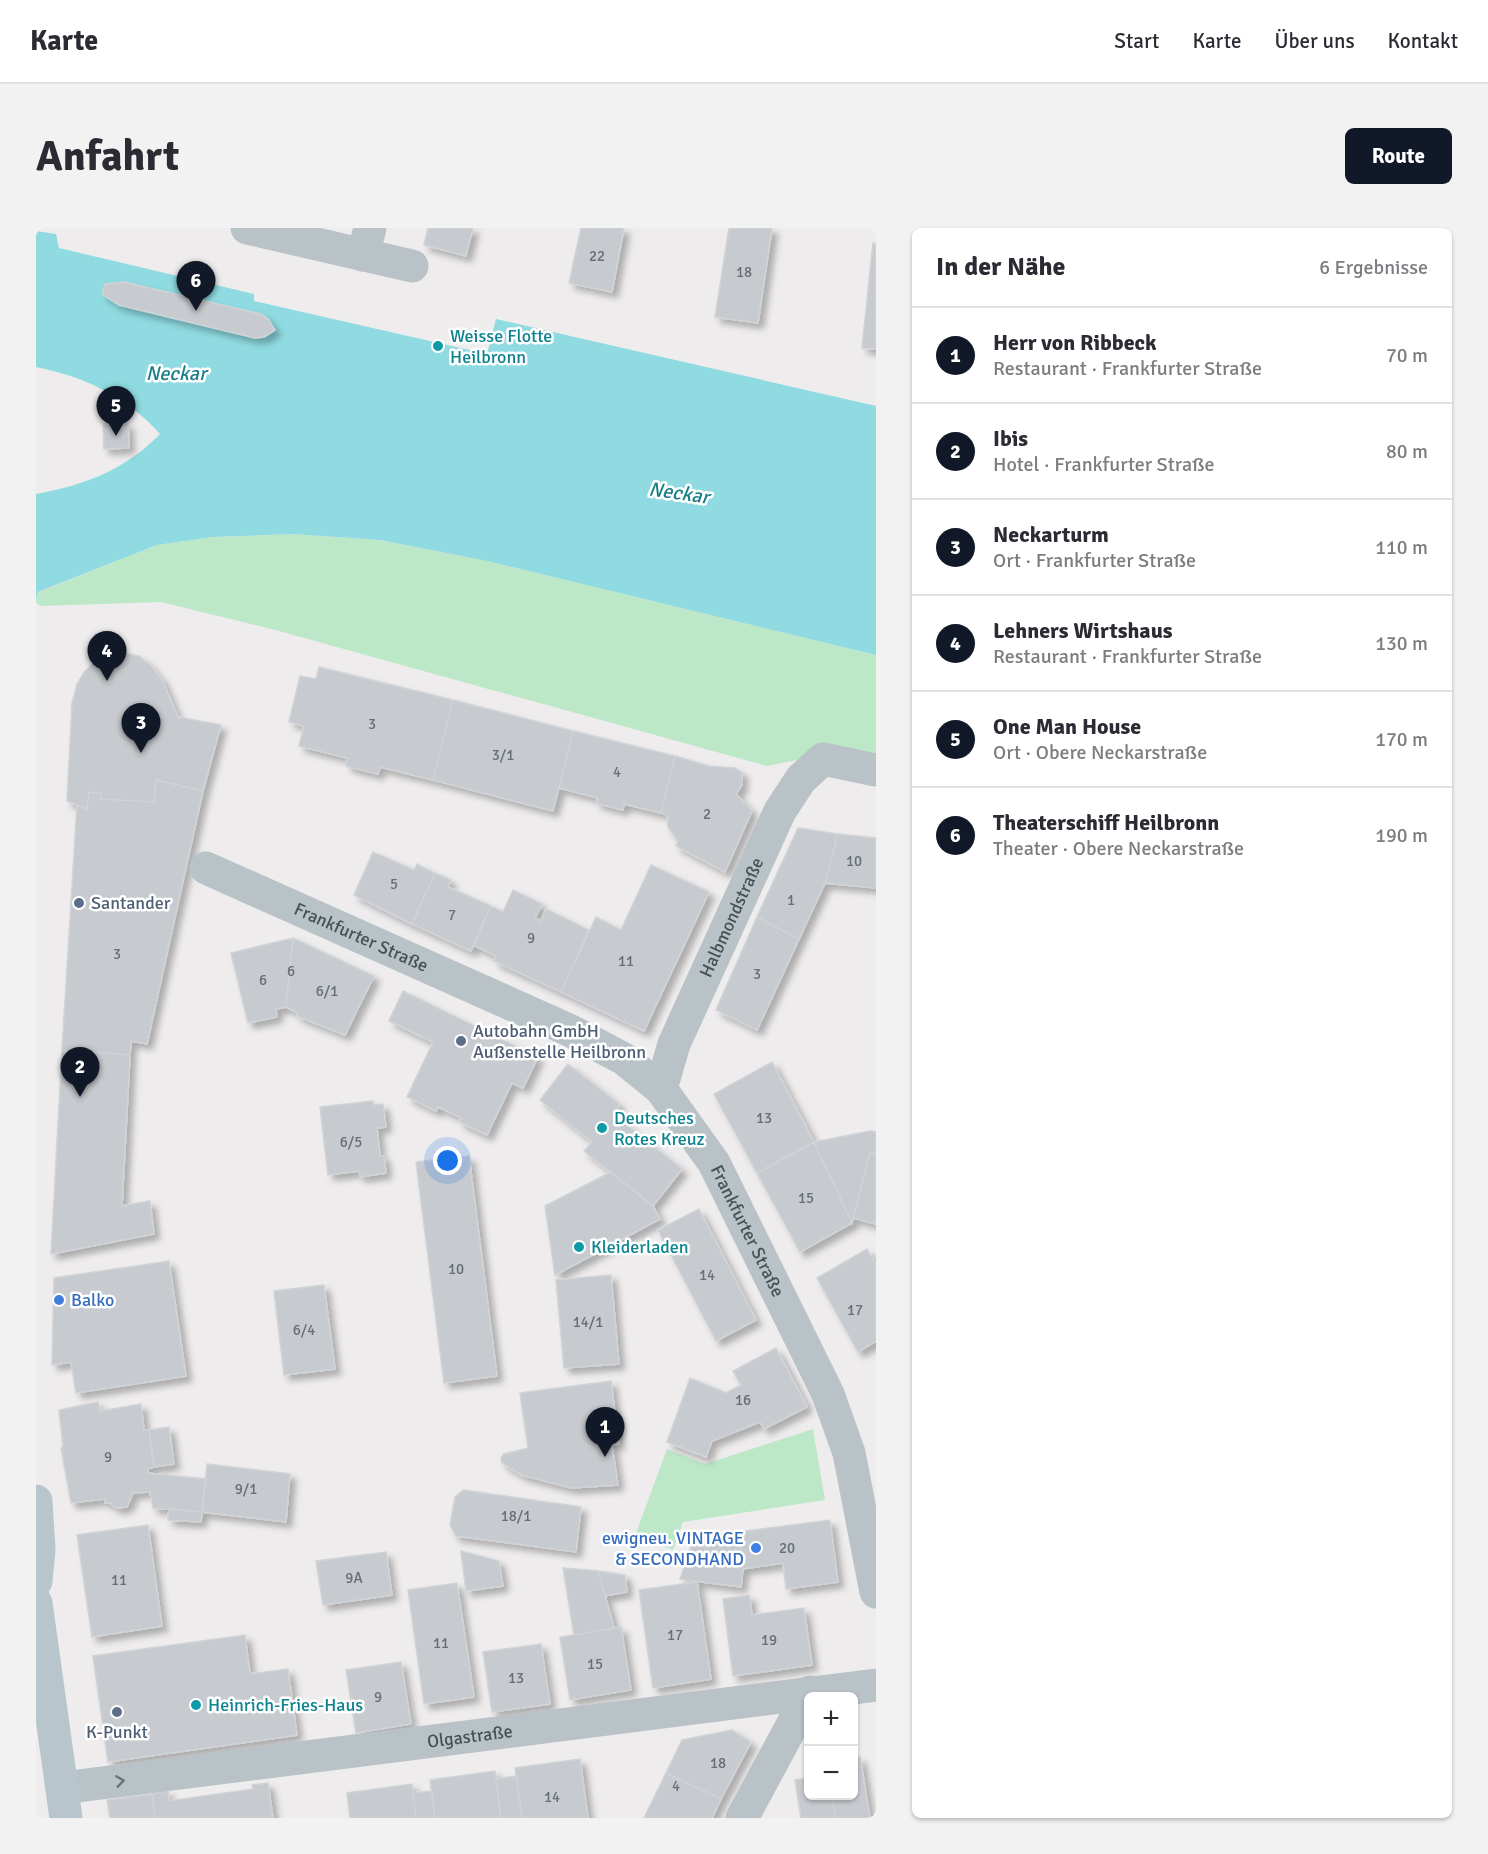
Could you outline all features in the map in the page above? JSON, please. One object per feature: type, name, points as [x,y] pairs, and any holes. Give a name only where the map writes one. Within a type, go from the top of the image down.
[{"type":"street","points":[[247,228],[367,242],[412,266]]},
{"type":"street","name":"Halbmondstraße","points":[[661,1089],[674,1044],[770,829],[801,779],[823,759],[876,770]]},
{"type":"street","name":"Frankfurter Straße","points":[[206,867],[569,1030],[624,1059],[661,1089],[714,1163],[828,1394],[849,1453],[876,1592]]},
{"type":"street","points":[[36,1501],[39,1550],[36,1581]]},
{"type":"street","points":[[36,1604],[64,1803]]},
{"type":"street","name":"Olgastraße","points":[[810,1692],[876,1685]]},
{"type":"street","name":"Olgastraße","points":[[64,1803],[259,1762],[804,1693]]},
{"type":"street","points":[[742,1818],[804,1703]]},
{"type":"green space","points":[[293,534],[380,540],[487,561],[876,655],[876,761],[833,753],[767,766],[279,631],[161,602],[41,606],[36,603],[37,593],[157,545],[213,537]]},
{"type":"green space","points":[[813,1429],[825,1500],[683,1522],[673,1550],[635,1536],[667,1449],[705,1464]]},
{"type":"water","name":"Neckar","points":[[36,231],[56,234],[59,248],[254,294],[254,301],[487,354],[496,319],[876,406],[876,655],[487,561],[380,540],[293,534],[213,537],[157,545],[38,592],[36,600],[36,494],[88,481],[103,474],[133,457],[160,434],[133,409],[104,390],[71,376],[36,367]],"holes":[[[124,282],[261,314],[268,319],[275,330],[264,337],[255,338],[119,305],[102,293],[105,284]]]},
{"type":"building","points":[[428,228],[473,228],[466,256],[424,245]]},
{"type":"building","points":[[581,228],[624,228],[612,292],[569,283]]},
{"type":"building","points":[[729,228],[772,228],[758,323],[715,317]]},
{"type":"building","points":[[873,243],[876,244],[876,349],[862,348]]},
{"type":"building","points":[[124,282],[261,314],[268,319],[275,330],[264,337],[255,338],[119,305],[102,294],[105,284]]},
{"type":"building","points":[[128,423],[129,448],[104,449],[103,424]]},
{"type":"building","points":[[119,652],[139,656],[150,665],[162,680],[178,717],[221,725],[203,791],[156,780],[154,802],[101,799],[101,793],[89,792],[87,809],[67,801],[72,703],[77,684],[85,671],[97,660]]},
{"type":"building","points":[[319,667],[453,700],[433,780],[380,767],[378,774],[346,766],[347,758],[299,746],[304,726],[289,722],[300,676],[316,679]]},
{"type":"building","points":[[453,700],[573,731],[553,811],[433,780]]},
{"type":"building","points":[[573,731],[675,756],[661,813],[624,804],[623,810],[596,803],[598,798],[559,788]]},
{"type":"building","points":[[675,756],[709,766],[735,768],[742,773],[742,785],[736,794],[752,811],[725,872],[676,846],[678,841],[668,827],[667,815],[661,813]]},
{"type":"building","points":[[156,780],[203,791],[147,1044],[131,1041],[130,1055],[62,1050],[77,805],[87,809],[89,792],[101,793],[101,799],[154,802]]},
{"type":"building","points":[[798,828],[838,834],[825,883],[799,939],[757,917]]},
{"type":"building","points":[[838,834],[876,838],[876,888],[825,883]]},
{"type":"building","points":[[373,852],[414,870],[417,864],[435,873],[412,924],[354,895]]},
{"type":"building","points":[[651,865],[709,892],[644,1031],[561,992],[596,917],[621,930]]},
{"type":"building","points":[[435,873],[451,880],[448,887],[491,906],[471,951],[412,924]]},
{"type":"building","points":[[513,890],[542,904],[535,918],[541,921],[546,909],[589,930],[561,992],[494,961],[496,956],[473,945],[491,906],[503,912]]},
{"type":"building","points":[[757,917],[799,939],[757,1030],[716,1010]]},
{"type":"building","points":[[293,938],[374,976],[345,1035],[297,1016],[298,1013],[286,1007]]},
{"type":"building","points":[[293,938],[286,1007],[276,1009],[277,1017],[248,1023],[231,953]]},
{"type":"building","points":[[403,991],[538,1057],[523,1088],[512,1083],[487,1135],[459,1122],[462,1118],[438,1107],[436,1111],[407,1097],[433,1042],[389,1021]]},
{"type":"building","points":[[62,1050],[130,1055],[122,1206],[150,1201],[154,1234],[51,1254]]},
{"type":"building","points":[[772,1062],[814,1142],[757,1173],[714,1094]]},
{"type":"building","name":"Deutsches Rotes Kreuz","points":[[568,1064],[620,1105],[613,1114],[682,1169],[653,1206],[584,1151],[592,1142],[540,1100]]},
{"type":"building","points":[[373,1101],[374,1105],[383,1104],[386,1127],[377,1128],[380,1156],[384,1156],[386,1173],[360,1177],[359,1171],[328,1175],[320,1107]]},
{"type":"building","points":[[870,1131],[876,1132],[876,1154],[870,1152],[852,1223],[814,1142]]},
{"type":"building","points":[[814,1142],[852,1223],[800,1252],[757,1173]]},
{"type":"building","points":[[870,1152],[876,1154],[876,1224],[853,1218]]},
{"type":"building","points":[[469,1156],[497,1376],[444,1383],[416,1162]]},
{"type":"building","name":"Kleiderladen","points":[[611,1172],[653,1206],[660,1219],[555,1275],[545,1206]]},
{"type":"building","points":[[699,1209],[756,1320],[716,1341],[658,1230]]},
{"type":"building","points":[[867,1249],[876,1265],[876,1341],[858,1352],[817,1278]]},
{"type":"building","points":[[169,1261],[186,1376],[76,1393],[71,1362],[52,1365],[54,1278]]},
{"type":"building","points":[[611,1275],[619,1364],[564,1368],[556,1280]]},
{"type":"building","points":[[324,1285],[335,1369],[284,1375],[274,1291]]},
{"type":"building","points":[[776,1348],[807,1407],[764,1429],[760,1422],[712,1441],[706,1457],[667,1442],[690,1378],[726,1393],[741,1385],[733,1371]]},
{"type":"building","points":[[611,1381],[619,1444],[612,1445],[618,1485],[571,1488],[522,1475],[502,1463],[501,1458],[504,1454],[528,1448],[520,1393]]},
{"type":"building","points":[[98,1402],[100,1411],[141,1404],[144,1430],[149,1430],[154,1467],[148,1469],[147,1473],[206,1479],[202,1512],[153,1508],[150,1492],[133,1493],[127,1507],[116,1508],[110,1503],[105,1503],[105,1499],[71,1503],[61,1448],[63,1446],[59,1410]]},
{"type":"building","points":[[169,1427],[174,1464],[154,1467],[149,1430]]},
{"type":"building","points":[[207,1464],[290,1474],[286,1522],[202,1512]]},
{"type":"building","points":[[463,1490],[581,1507],[576,1552],[456,1536],[450,1525],[455,1497]]},
{"type":"building","points":[[169,1509],[202,1512],[201,1522],[168,1520]]},
{"type":"building","points":[[830,1520],[838,1582],[786,1589],[783,1563],[743,1569],[739,1532]]},
{"type":"building","points":[[148,1525],[162,1626],[92,1637],[77,1535]]},
{"type":"building","points":[[739,1532],[743,1569],[741,1587],[680,1579],[695,1534],[703,1534],[703,1539]]},
{"type":"building","points":[[461,1551],[499,1561],[503,1586],[466,1591]]},
{"type":"building","points":[[386,1552],[392,1595],[323,1605],[316,1561]]},
{"type":"building","points":[[563,1568],[598,1571],[614,1628],[574,1635]]},
{"type":"building","points":[[598,1571],[625,1575],[627,1592],[605,1596]]},
{"type":"building","points":[[697,1582],[711,1679],[653,1688],[639,1590]]},
{"type":"building","points":[[457,1583],[474,1697],[424,1704],[408,1590]]},
{"type":"building","points":[[749,1595],[752,1615],[804,1608],[812,1665],[733,1676],[723,1599]]},
{"type":"building","points":[[621,1627],[631,1690],[570,1700],[560,1637]]},
{"type":"building","name":"Heinrich-Fries-Haus","points":[[245,1635],[250,1674],[288,1669],[297,1735],[108,1762],[93,1656]]},
{"type":"building","points":[[541,1644],[550,1704],[492,1712],[483,1652]]},
{"type":"building","points":[[401,1662],[411,1724],[356,1733],[346,1670]]},
{"type":"building","points":[[732,1730],[751,1742],[721,1799],[666,1773],[682,1740]]},
{"type":"building","points":[[858,1757],[860,1757],[870,1818],[836,1818],[833,1800],[858,1800]]},
{"type":"building","points":[[580,1759],[588,1818],[522,1818],[515,1768]]},
{"type":"building","points":[[495,1771],[501,1818],[435,1818],[430,1780]]},
{"type":"building","points":[[666,1773],[721,1799],[712,1818],[644,1818]]},
{"type":"building","points":[[516,1776],[522,1818],[501,1818],[496,1779]]},
{"type":"building","points":[[804,1779],[804,1800],[833,1800],[836,1818],[801,1818],[795,1780]]},
{"type":"building","points":[[268,1783],[273,1818],[155,1818],[152,1794],[168,1791],[169,1801],[253,1789],[252,1785]]},
{"type":"building","points":[[412,1784],[416,1818],[350,1818],[347,1793]]},
{"type":"building","points":[[432,1791],[435,1818],[416,1818],[413,1793]]},
{"type":"building","points":[[152,1794],[155,1818],[110,1818],[107,1800]]},
{"type":"place","name":"Theaterschiff Heilbronn","points":[[196,311]]},
{"type":"place","name":"Weisse Flotte Heilbronn","points":[[438,346]]},
{"type":"place","name":"One Man House","points":[[116,436]]},
{"type":"place","name":"Lehners Wirtshaus","points":[[107,681]]},
{"type":"place","name":"Neckarturm","points":[[141,753]]},
{"type":"place","name":"Santander","points":[[79,903]]},
{"type":"place","name":"Autobahn GmbH Außenstelle Heilbronn","points":[[461,1041]]},
{"type":"place","name":"Ibis","points":[[80,1097]]},
{"type":"place","name":"Deutsches Rotes Kreuz","points":[[602,1128]]},
{"type":"place","name":"Kleiderladen","points":[[579,1247]]},
{"type":"place","name":"Balko","points":[[59,1300]]},
{"type":"place","name":"Herr von Ribbeck","points":[[605,1457]]},
{"type":"place","name":"ewigneu. VINTAGE & SECONDHAND","points":[[756,1548]]},
{"type":"place","name":"Heinrich-Fries-Haus","points":[[196,1705]]},
{"type":"place","name":"K-Punkt","points":[[117,1712]]}]
